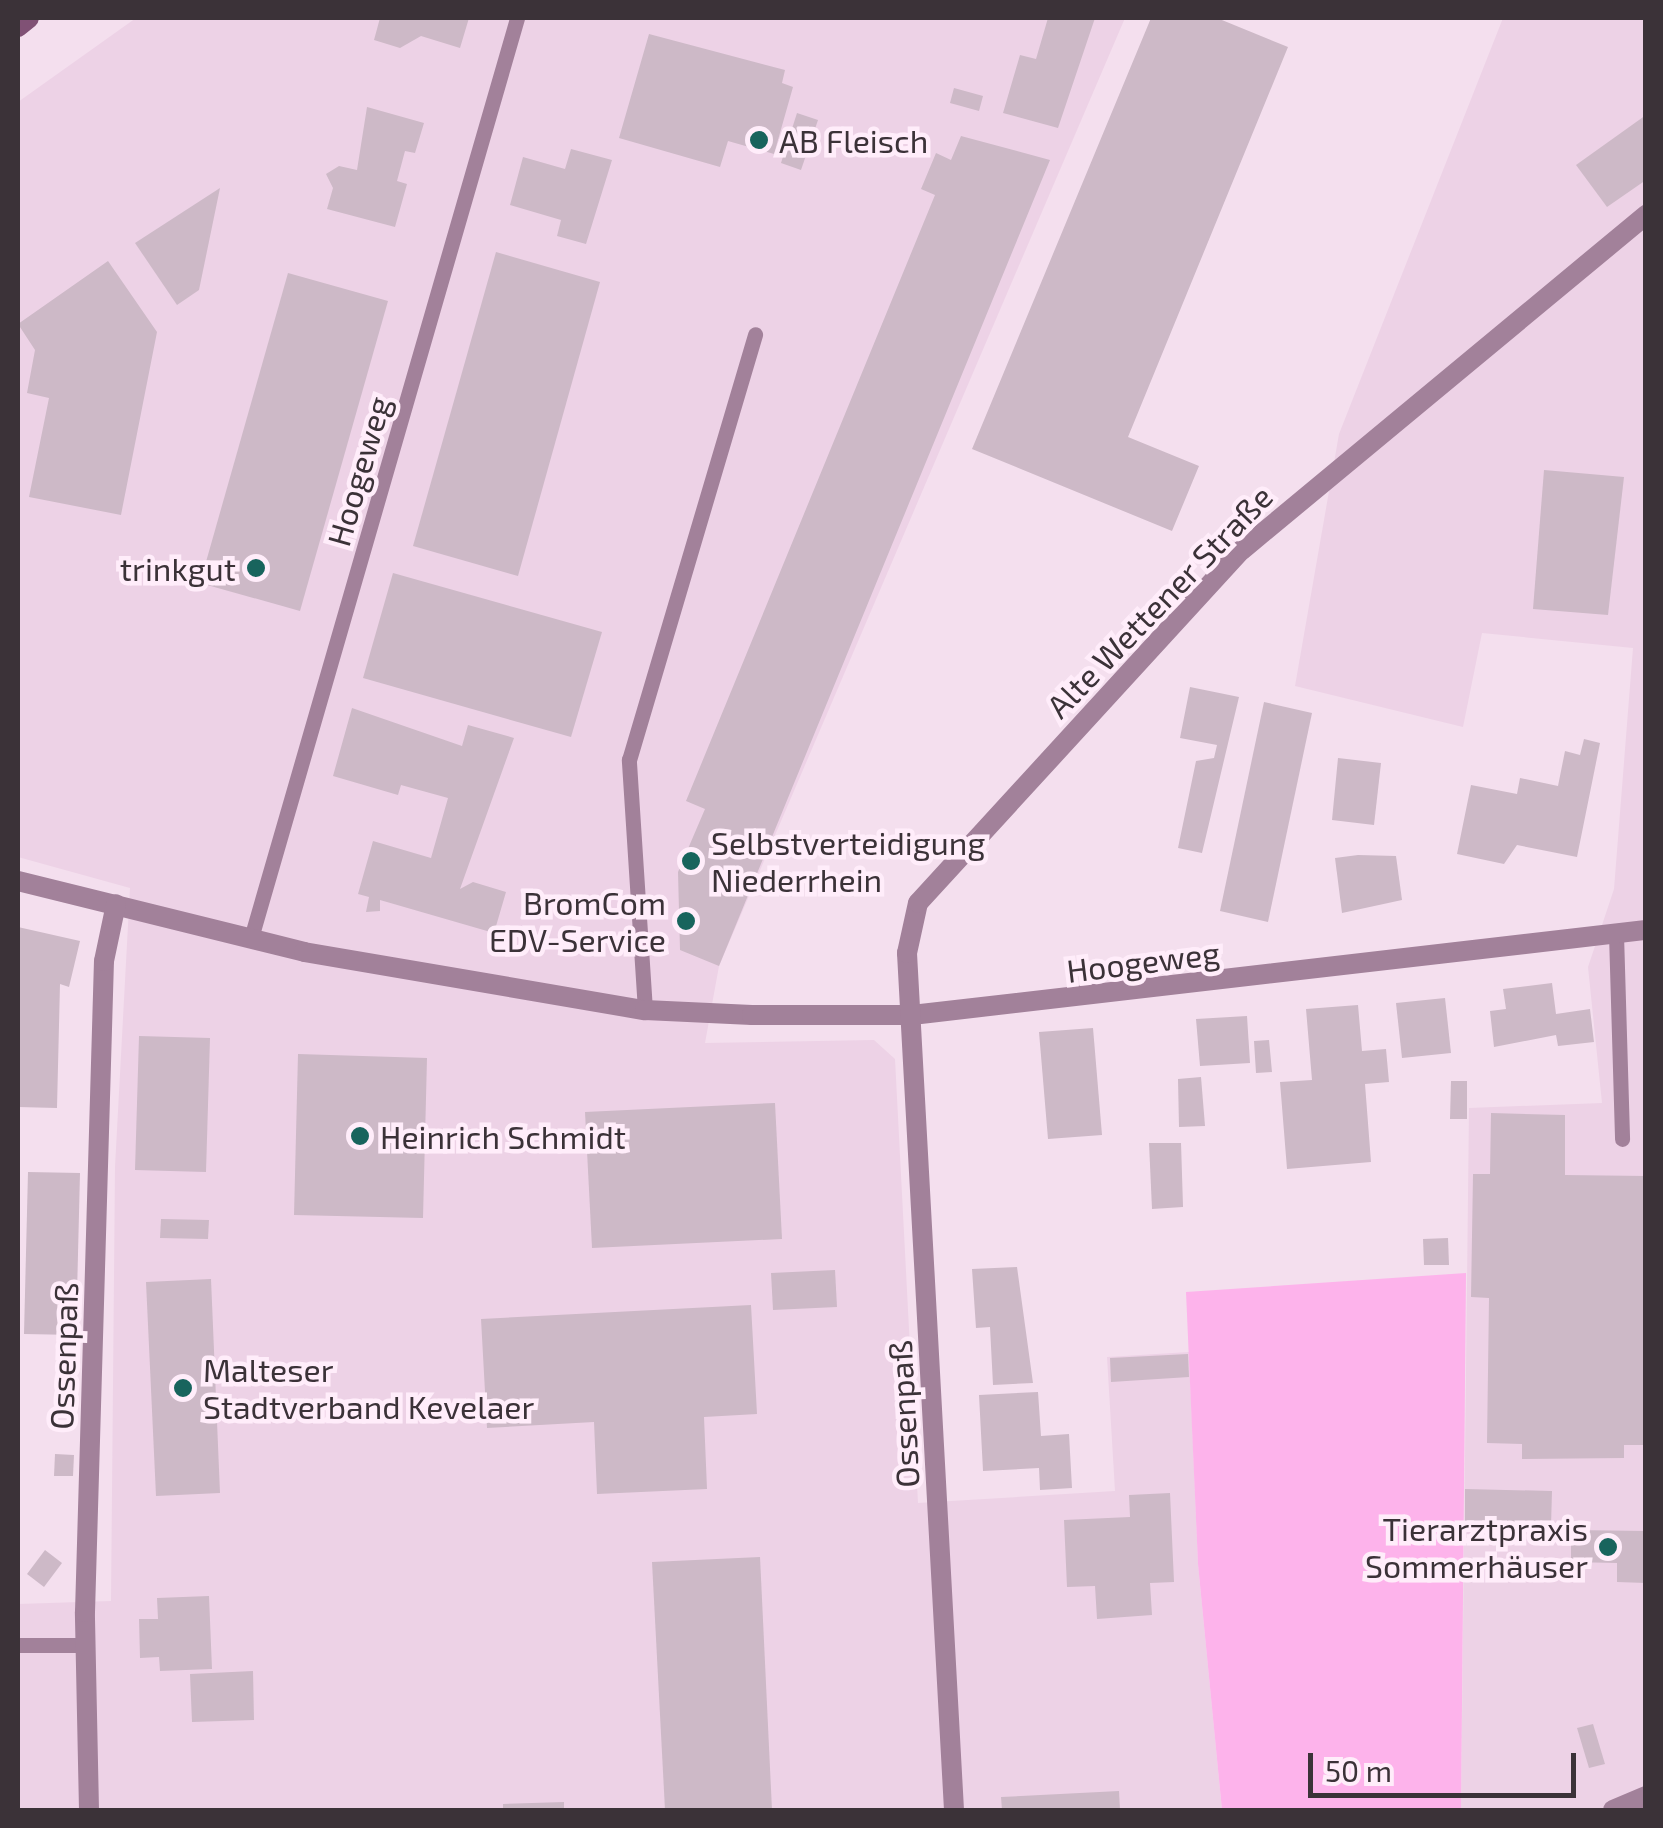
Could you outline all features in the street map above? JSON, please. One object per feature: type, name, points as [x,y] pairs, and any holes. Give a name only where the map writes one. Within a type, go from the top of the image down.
[{"type":"street","points":[[18,27],[30,18]]},
{"type":"street","name":"Alte Wettener Straße","points":[[912,1015],[908,931],[918,903],[950,863],[1242,550],[1646,215]]},
{"type":"street","name":"Hoogeweg","points":[[18,881],[251,938],[645,1010],[912,1015],[1646,930]]},
{"type":"street","name":"Ossenpaß","points":[[89,1810],[86,1646],[104,961],[116,904]]},
{"type":"street","name":"Ossenpaß","points":[[912,1015],[954,1810]]},
{"type":"street","points":[[1613,1810],[1646,1796]]},
{"type":"lane","name":"Hoogeweg","points":[[251,938],[517,18]]},
{"type":"lane","points":[[645,1010],[629,760],[755,334]]},
{"type":"lane","points":[[1616,934],[1622,1139]]},
{"type":"lane","points":[[18,1646],[86,1646]]},
{"type":"shaded area","points":[[136,18],[1125,18],[719,966],[705,1043],[874,1040],[895,1059],[918,1503],[1115,1491],[1107,1357],[1189,1352],[1198,1564],[1222,1810],[18,1810],[18,1604],[111,1601],[115,1167],[130,888],[18,857],[18,102]]},
{"type":"shaded area","points":[[1503,18],[1645,18],[1645,1810],[1461,1810],[1469,1108],[1602,1103],[1588,967],[1614,889],[1633,648],[1482,633],[1463,727],[1295,686],[1339,434]]},
{"type":"shaded area","points":[[1466,1273],[1461,1810],[1222,1810],[1198,1564],[1186,1292]]},
{"type":"building","points":[[380,18],[469,18],[460,48],[421,36],[400,48],[374,40]]},
{"type":"building","points":[[1048,18],[1095,18],[1058,128],[1003,113],[1020,55],[1036,59]]},
{"type":"building","points":[[1151,18],[1217,18],[1288,47],[1128,437],[1199,466],[1172,531],[972,449]]},
{"type":"building","points":[[649,34],[785,70],[782,83],[793,87],[774,154],[728,141],[720,167],[619,138]]},
{"type":"building","points":[[954,88],[983,96],[979,111],[950,103]]},
{"type":"building","points":[[367,107],[424,123],[415,153],[405,151],[397,181],[407,184],[395,227],[327,209],[333,188],[326,174],[339,166],[357,170]]},
{"type":"building","points":[[797,113],[818,120],[801,170],[781,163]]},
{"type":"building","points":[[1646,115],[1646,180],[1607,207],[1576,165]]},
{"type":"building","points":[[961,136],[1050,160],[719,966],[680,950],[678,872],[705,809],[686,801],[935,195],[921,189],[936,153],[951,160]]},
{"type":"building","points":[[571,149],[612,160],[586,244],[557,236],[561,220],[510,205],[523,157],[565,169]]},
{"type":"building","points":[[220,188],[199,290],[177,305],[135,243]]},
{"type":"building","points":[[496,252],[600,282],[518,576],[413,546]]},
{"type":"building","points":[[108,261],[157,332],[121,515],[29,497],[49,398],[27,393],[35,350],[18,324]]},
{"type":"building","points":[[288,273],[388,301],[300,611],[200,583]]},
{"type":"building","points":[[1544,470],[1624,477],[1608,615],[1533,609]]},
{"type":"building","points":[[393,573],[602,632],[571,737],[363,678]]},
{"type":"building","points":[[1190,687],[1239,697],[1202,853],[1178,848],[1196,761],[1214,758],[1217,745],[1180,738]]},
{"type":"building","points":[[1264,702],[1312,713],[1268,922],[1220,911]]},
{"type":"building","points":[[352,708],[462,746],[468,725],[514,738],[460,889],[473,882],[506,892],[494,933],[380,900],[380,911],[366,912],[369,897],[358,894],[373,841],[431,858],[448,798],[401,785],[398,795],[333,776]]},
{"type":"building","points":[[1584,739],[1600,743],[1577,857],[1517,845],[1504,864],[1457,854],[1471,785],[1517,794],[1520,778],[1558,786],[1565,751],[1580,755]]},
{"type":"building","points":[[1338,758],[1381,763],[1374,825],[1332,820]]},
{"type":"building","points":[[1396,856],[1402,900],[1342,913],[1335,858]]},
{"type":"building","points":[[18,927],[80,941],[69,987],[60,984],[57,1108],[18,1107]]},
{"type":"building","points":[[1552,983],[1556,1014],[1590,1009],[1594,1042],[1558,1046],[1556,1035],[1494,1047],[1490,1011],[1506,1009],[1503,989]]},
{"type":"building","points":[[1445,998],[1451,1053],[1402,1058],[1396,1003]]},
{"type":"building","points":[[1358,1005],[1362,1051],[1386,1049],[1389,1082],[1365,1084],[1371,1162],[1287,1169],[1280,1082],[1312,1080],[1306,1009]]},
{"type":"building","points":[[1247,1016],[1250,1063],[1200,1066],[1196,1019]]},
{"type":"building","points":[[1093,1028],[1102,1135],[1048,1139],[1039,1032]]},
{"type":"building","points":[[139,1036],[210,1038],[206,1172],[135,1170]]},
{"type":"building","points":[[1269,1040],[1272,1072],[1256,1073],[1254,1041]]},
{"type":"building","name":"Heinrich Schmidt","points":[[298,1054],[427,1058],[423,1218],[294,1215]]},
{"type":"building","points":[[1201,1077],[1205,1126],[1179,1127],[1178,1079]]},
{"type":"building","points":[[1451,1081],[1467,1081],[1467,1119],[1450,1119]]},
{"type":"building","points":[[775,1103],[782,1239],[592,1248],[585,1112]]},
{"type":"building","points":[[1491,1113],[1565,1115],[1565,1175],[1646,1176],[1646,1445],[1624,1445],[1624,1458],[1522,1459],[1522,1444],[1487,1443],[1489,1298],[1471,1297],[1473,1174],[1490,1174]]},
{"type":"building","points":[[1149,1143],[1181,1143],[1183,1207],[1152,1209]]},
{"type":"building","points":[[28,1172],[80,1173],[76,1335],[24,1334]]},
{"type":"building","points":[[161,1219],[209,1220],[208,1239],[160,1238]]},
{"type":"building","points":[[1448,1238],[1449,1265],[1424,1265],[1423,1239]]},
{"type":"building","points":[[1017,1267],[1033,1383],[993,1385],[990,1327],[976,1328],[972,1269]]},
{"type":"building","points":[[835,1270],[837,1307],[773,1310],[771,1273]]},
{"type":"building","name":"Malteser Stadtverband Kevelaer","points":[[211,1279],[220,1493],[156,1496],[146,1282]]},
{"type":"building","points":[[751,1305],[757,1414],[704,1417],[707,1489],[597,1494],[594,1422],[487,1428],[481,1319]]},
{"type":"building","points":[[1188,1354],[1189,1377],[1111,1382],[1110,1358]]},
{"type":"building","points":[[1038,1392],[1041,1436],[1069,1434],[1072,1488],[1040,1490],[1039,1468],[983,1471],[979,1395]]},
{"type":"building","points":[[55,1454],[74,1455],[73,1476],[54,1476]]},
{"type":"building","points":[[1465,1489],[1552,1491],[1551,1526],[1465,1523]]},
{"type":"building","points":[[1170,1493],[1174,1582],[1150,1583],[1152,1615],[1097,1619],[1095,1586],[1067,1587],[1064,1520],[1130,1517],[1129,1495]]},
{"type":"building","name":"Tierarztpraxis Sommerhäuser","points":[[1571,1530],[1646,1531],[1646,1583],[1617,1582],[1617,1563],[1571,1562]]},
{"type":"building","points":[[45,1550],[62,1563],[44,1587],[27,1574]]},
{"type":"building","points":[[760,1557],[772,1810],[665,1810],[652,1562]]},
{"type":"building","points":[[209,1596],[212,1669],[160,1671],[159,1657],[140,1658],[139,1619],[158,1619],[157,1598]]},
{"type":"building","points":[[253,1671],[254,1720],[192,1722],[190,1674]]},
{"type":"building","points":[[1593,1724],[1605,1764],[1589,1768],[1577,1728]]},
{"type":"building","points":[[1119,1791],[1120,1810],[1002,1810],[1001,1797]]},
{"type":"building","points":[[564,1802],[564,1810],[503,1810],[503,1804]]},
{"type":"place","name":"AB Fleisch","points":[[759,140]]},
{"type":"place","name":"trinkgut","points":[[256,568]]},
{"type":"place","name":"Selbstverteidigung Niederrhein","points":[[691,861]]},
{"type":"place","name":"BromCom EDV-Service","points":[[686,921]]},
{"type":"place","name":"Heinrich Schmidt","points":[[360,1136]]},
{"type":"place","name":"Malteser Stadtverband Kevelaer","points":[[183,1388]]},
{"type":"place","name":"Tierarztpraxis Sommerhäuser","points":[[1608,1547]]}]
